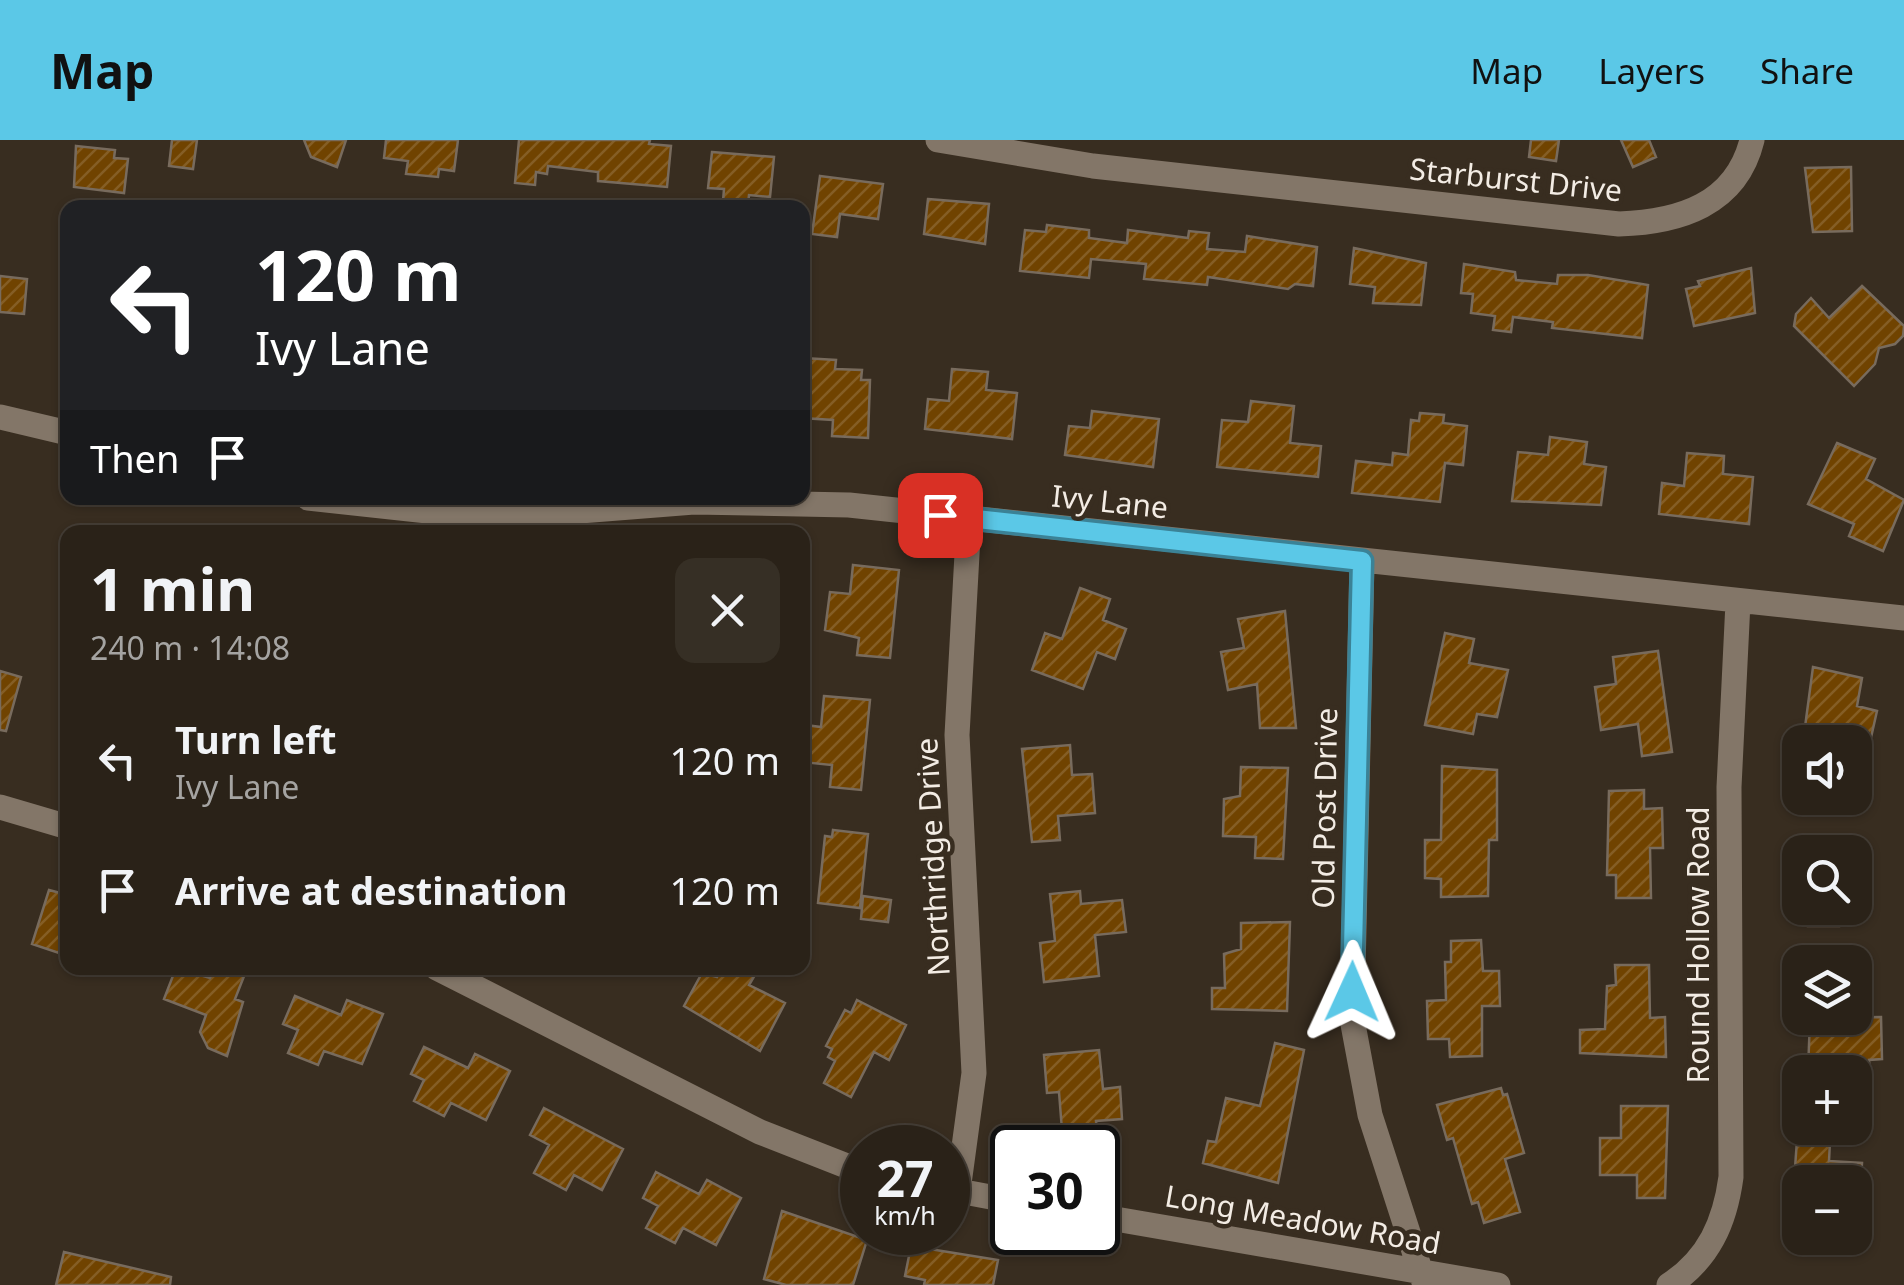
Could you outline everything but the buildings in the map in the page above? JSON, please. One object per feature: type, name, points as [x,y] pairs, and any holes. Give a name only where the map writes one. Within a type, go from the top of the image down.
[{"type":"street","name":"Starburst Drive","points":[[938,140],[1093,166],[1619,224],[1656,223],[1686,216],[1712,202],[1734,179],[1752,140]]},
{"type":"street","points":[[0,417],[60,431]]},
{"type":"street","name":"Ivy Lane","points":[[368,505],[446,514],[529,515],[656,505]]},
{"type":"street","name":"Ivy Lane","points":[[809,505],[970,518],[1904,618]]},
{"type":"street","name":"Northridge Drive","points":[[965,1125],[974,1074],[957,734],[970,518]]},
{"type":"street","name":"Old Post Drive","points":[[1362,561],[1352,1019],[1370,1115],[1423,1279]]},
{"type":"street","name":"Round Hollow Road","points":[[1677,1280],[1719,1228],[1731,1176],[1728,787],[1738,602]]},
{"type":"street","points":[[0,807],[60,825]]},
{"type":"street","points":[[451,975],[760,1132],[840,1163]]},
{"type":"street","name":"Long Meadow Road","points":[[1120,1220],[1423,1279],[1498,1285]]},
{"type":"route","points":[[940,515],[1362,561],[1352,992]]}]
